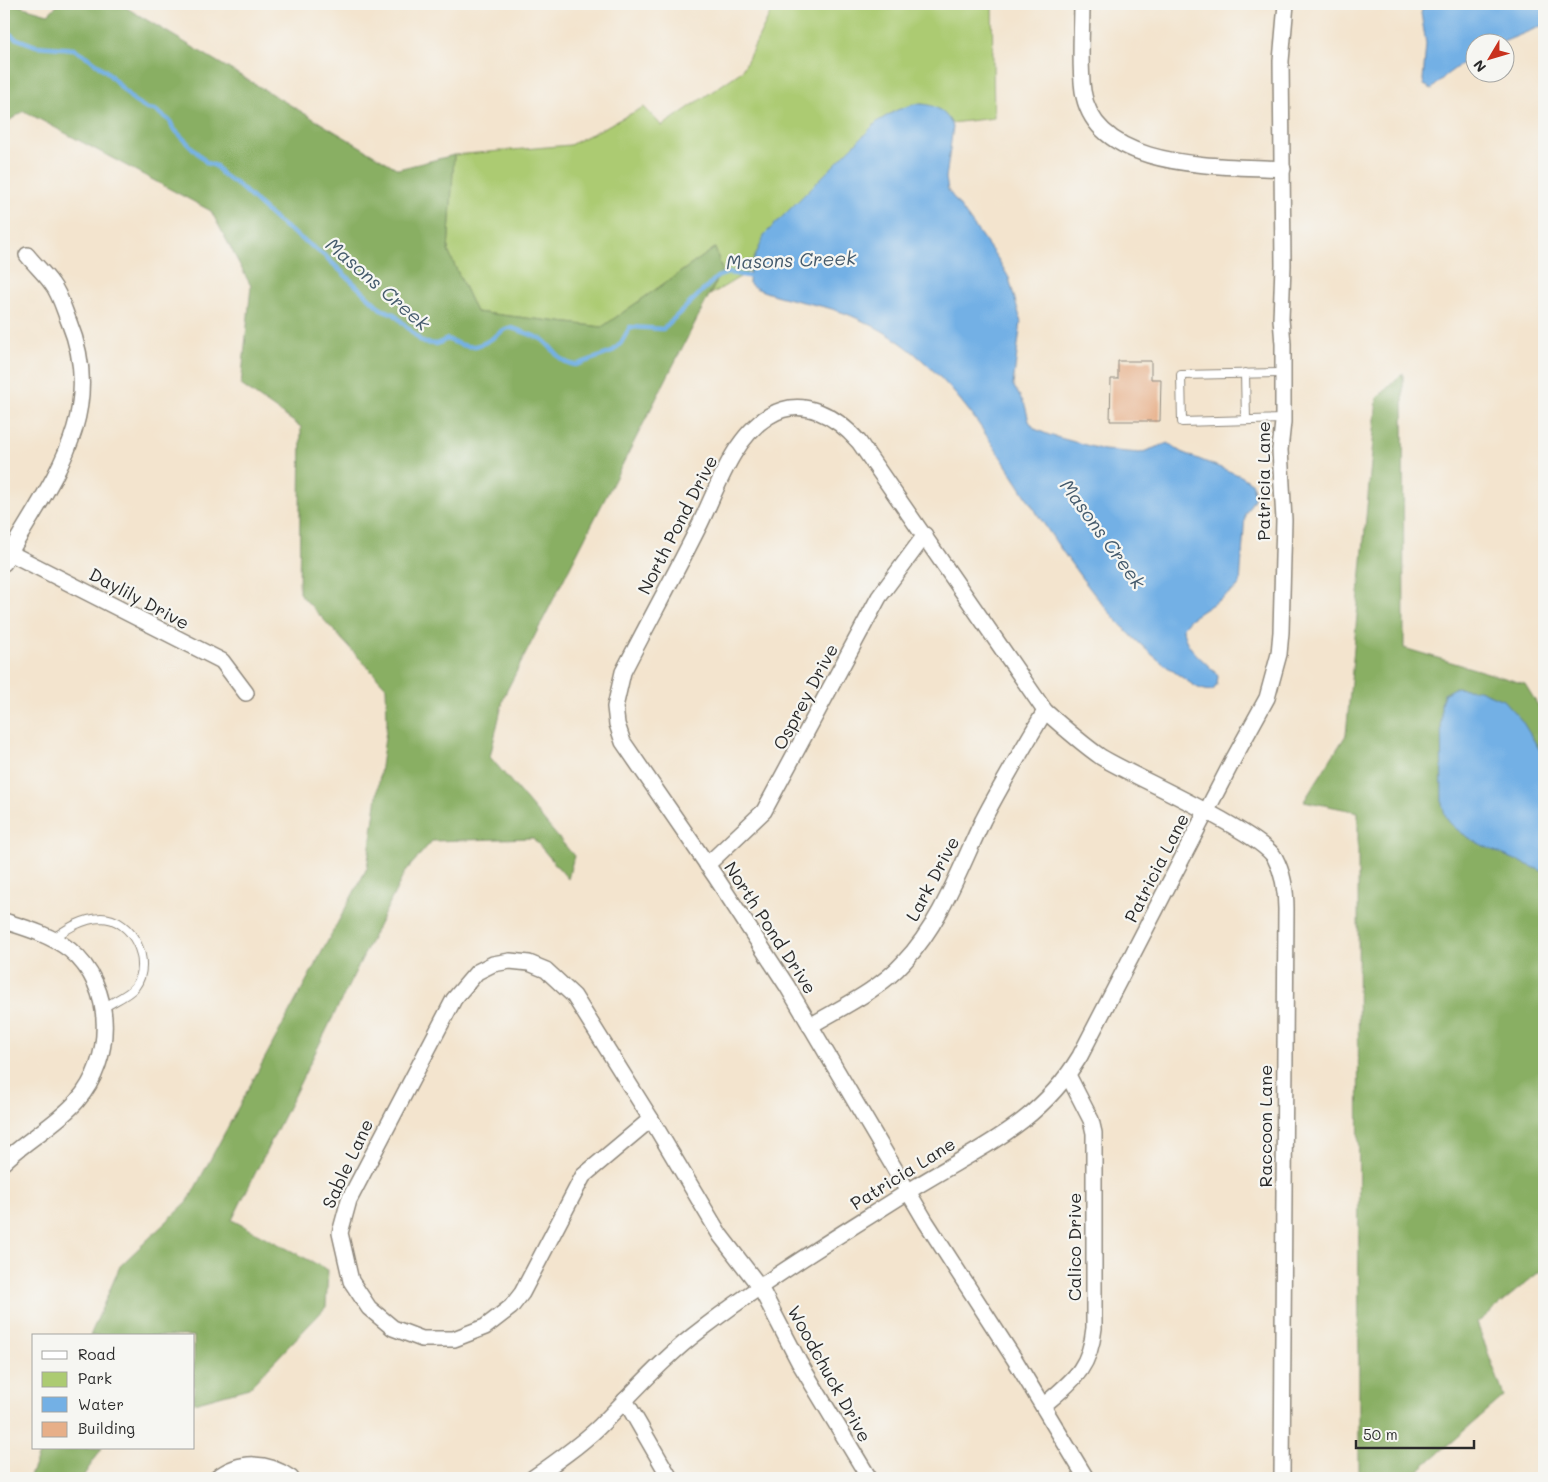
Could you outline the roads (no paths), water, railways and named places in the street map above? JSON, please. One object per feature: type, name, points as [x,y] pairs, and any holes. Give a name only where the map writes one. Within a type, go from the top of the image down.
[{"type":"street","points":[[1082,4],[1083,92],[1096,124],[1106,136],[1152,156],[1185,162],[1283,169]]},
{"type":"street","name":"Patricia Lane","points":[[534,1478],[582,1442],[687,1341],[802,1258],[1019,1124],[1053,1094],[1068,1075],[1267,698],[1279,654],[1284,520],[1280,450],[1283,419],[1281,319],[1283,292],[1282,38],[1286,4]]},
{"type":"street","points":[[6,556],[66,450],[80,413],[83,394],[83,375],[75,338],[53,285],[27,255]]},
{"type":"street","name":"North Pond Drive","points":[[909,1192],[810,1026],[739,912],[623,742],[617,724],[615,707],[623,672],[736,453],[756,426],[770,415],[787,409],[804,408],[835,418],[848,429],[871,456],[1045,711],[1072,736],[1102,757],[1206,813]]},
{"type":"street","name":"Osprey Drive","points":[[707,865],[764,811],[879,597],[925,535]]},
{"type":"street","name":"Daylily Drive","points":[[6,556],[187,646],[222,661],[246,693]]},
{"type":"street","name":"Lark Drive","points":[[810,1026],[892,975],[915,949],[934,919],[1001,787],[1045,711]]},
{"type":"street","name":"Raccoon Lane","points":[[1206,813],[1244,833],[1274,856],[1286,889],[1282,1478]]},
{"type":"street","points":[[4,920],[52,939],[69,950],[83,964],[94,979],[103,1008],[105,1034],[102,1052],[88,1087],[63,1115],[4,1162]]},
{"type":"street","name":"Sable Lane","points":[[651,1119],[583,1176],[522,1292],[510,1307],[485,1327],[454,1339],[422,1339],[393,1328],[369,1308],[351,1281],[340,1233],[343,1216],[368,1162],[454,999],[477,972],[493,964],[510,961],[529,963],[546,970],[561,981],[585,1012],[624,1079],[651,1119],[720,1234],[760,1287]]},
{"type":"street","name":"Calico Drive","points":[[1043,1406],[1083,1369],[1089,1357],[1094,1328],[1094,1133],[1091,1120],[1068,1075]]},
{"type":"street","points":[[909,1192],[1086,1478]]},
{"type":"street","name":"Woodchuck Drive","points":[[760,1287],[799,1362],[868,1478]]},
{"type":"street","points":[[625,1400],[670,1478]]},
{"type":"street","points":[[216,1478],[225,1472],[241,1466],[258,1464],[272,1468],[291,1478]]},
{"type":"lane","points":[[1283,372],[1181,375],[1182,422],[1283,419]]},
{"type":"lane","points":[[1245,374],[1246,420]]},
{"type":"lane","points":[[52,939],[76,923],[102,918],[122,926],[139,944],[143,967],[135,988],[103,1008]]},
{"type":"water","points":[[1428,4],[1544,4],[1544,25],[1516,37],[1516,32],[1466,32],[1466,61],[1446,75],[1432,89],[1424,85],[1423,80],[1426,44],[1421,13],[1423,7]]},
{"type":"water","points":[[915,104],[933,106],[950,121],[953,127],[946,178],[948,190],[998,259],[1009,278],[1021,321],[1013,385],[1025,405],[1029,421],[1035,429],[1049,435],[1104,450],[1140,453],[1168,443],[1181,452],[1241,476],[1253,484],[1254,499],[1245,514],[1240,584],[1237,588],[1190,619],[1183,627],[1184,635],[1191,648],[1218,676],[1217,685],[1213,690],[1201,689],[1183,678],[1151,653],[1121,625],[1069,561],[967,408],[942,379],[914,353],[883,331],[863,321],[839,311],[764,291],[749,283],[750,268],[765,234],[878,121],[897,110]]},
{"type":"water","points":[[1454,688],[1479,690],[1503,700],[1522,721],[1544,757],[1544,872],[1471,839],[1460,832],[1446,817],[1442,803],[1441,705],[1444,694]]},
{"type":"waterway","name":"Masons Creek","points":[[4,29],[15,38],[36,46],[74,49],[89,58],[107,72],[134,101],[147,109],[155,110],[170,121],[173,128],[207,163],[216,166],[223,175],[238,185],[277,221],[325,256],[381,309],[394,314],[425,343],[437,344],[447,339],[461,345],[478,345],[510,328],[543,340],[561,359],[576,365],[612,352],[621,343],[630,327],[663,329],[717,277],[728,273],[754,277]]}]
